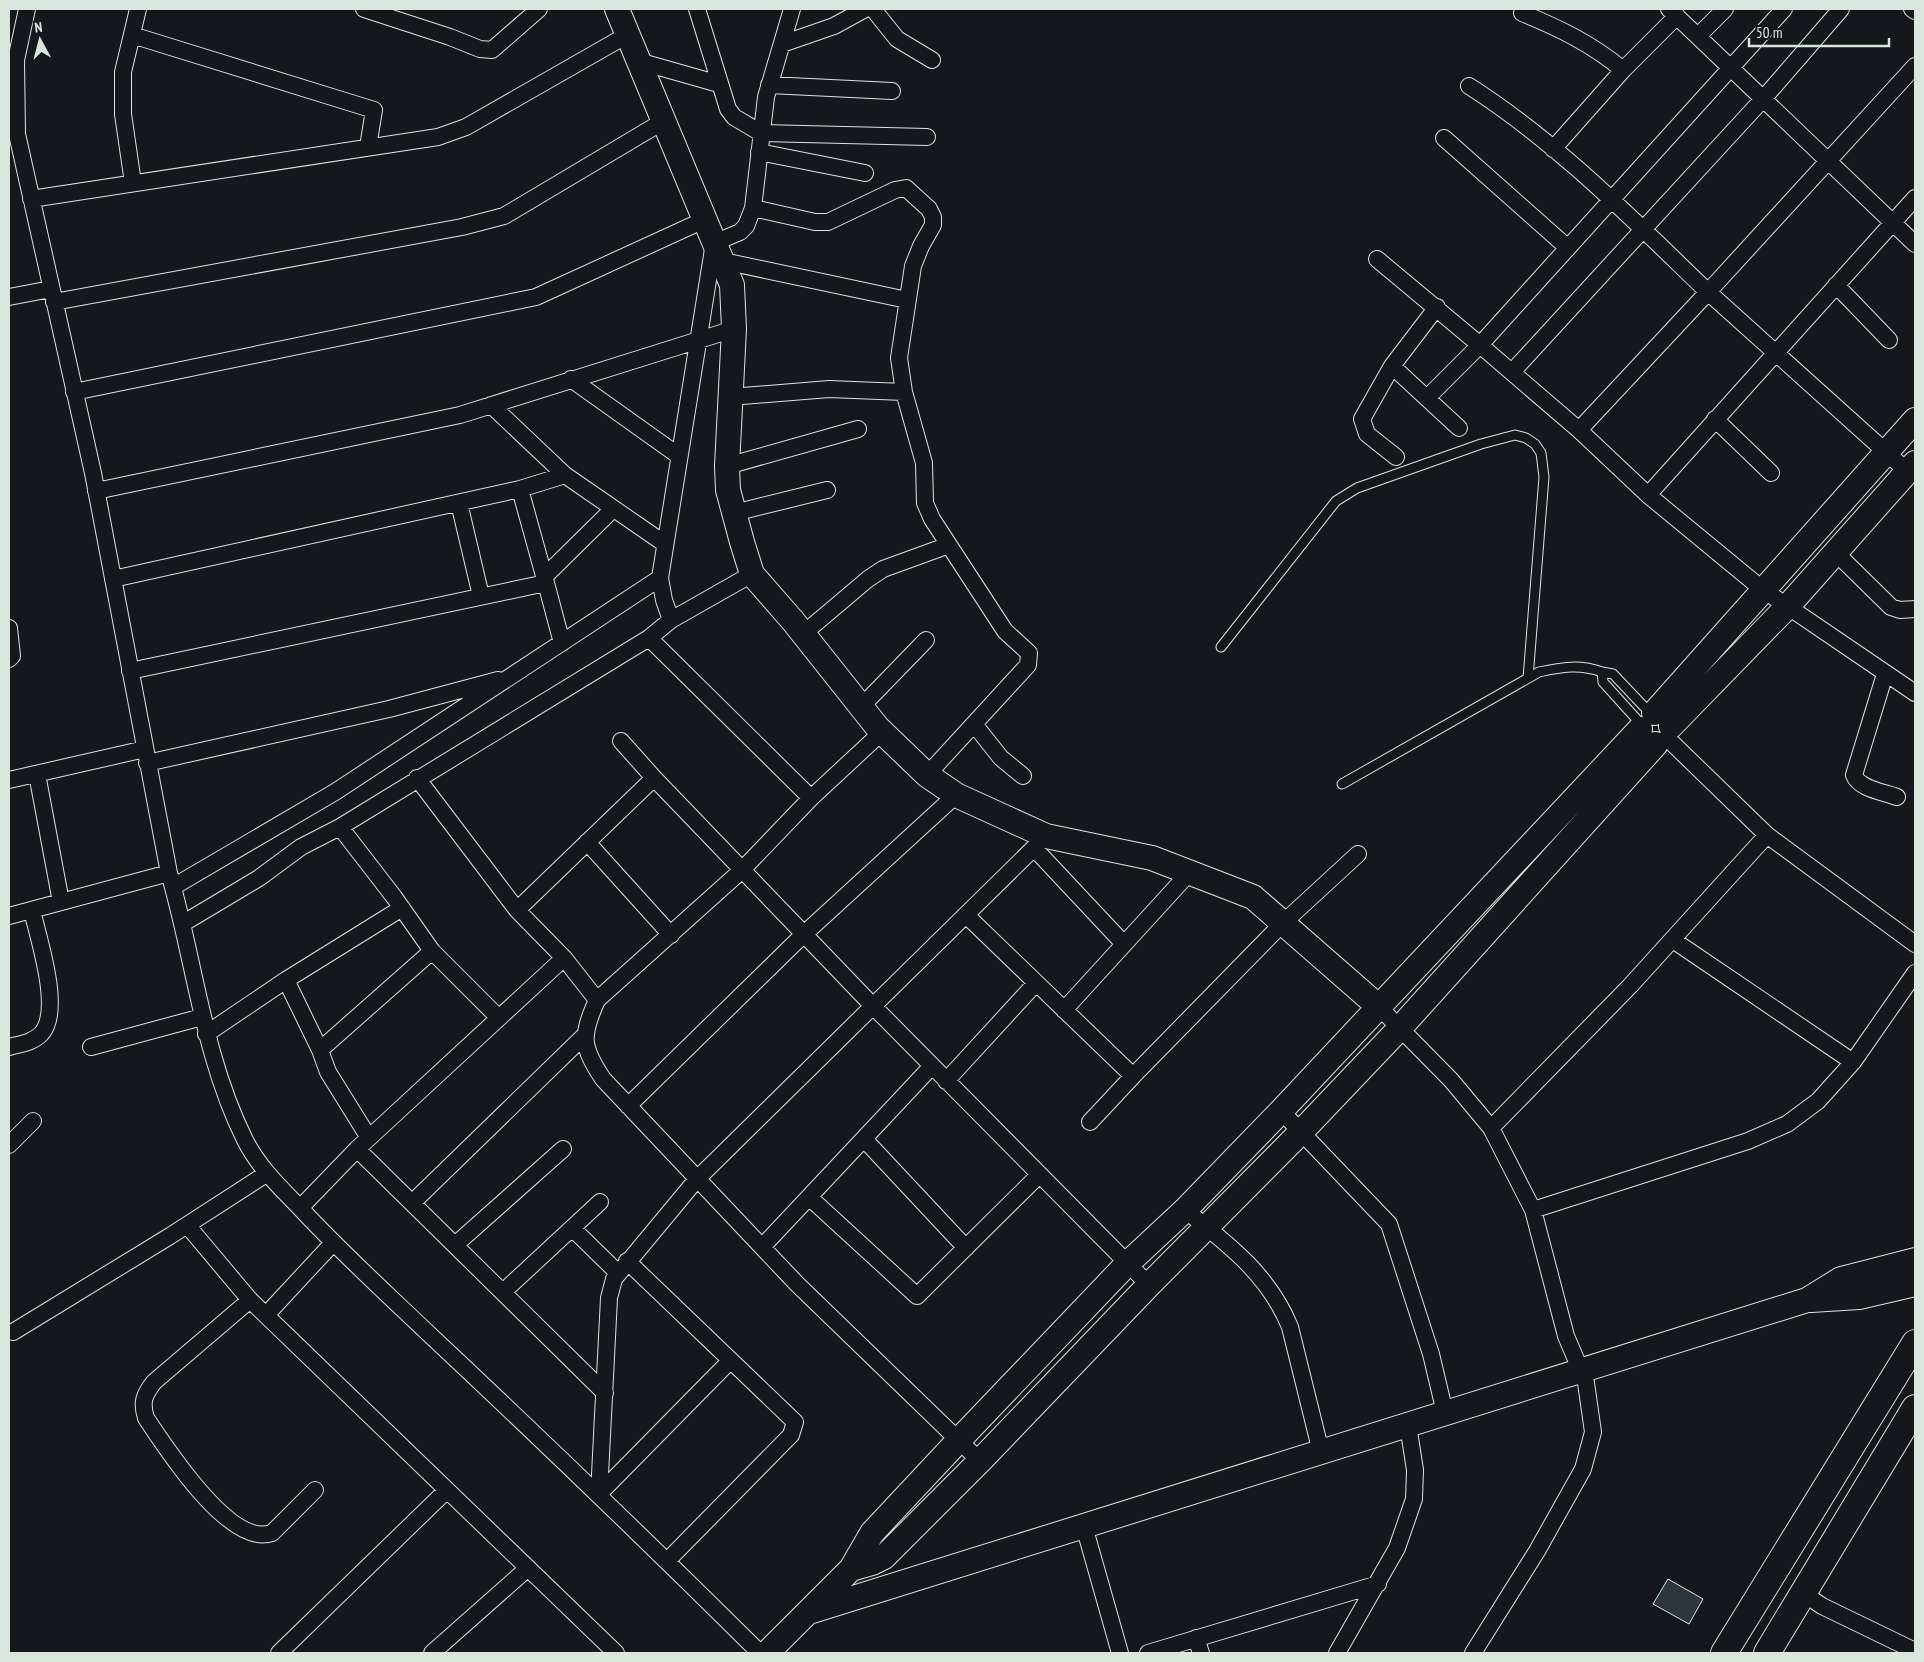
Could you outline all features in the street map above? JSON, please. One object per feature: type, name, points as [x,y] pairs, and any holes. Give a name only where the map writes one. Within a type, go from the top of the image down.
[{"type":"main road","points":[[1724,1653],[1915,1344]]},
{"type":"main road","points":[[1767,1653],[1915,1408]]},
{"type":"street","points":[[27,9],[16,60],[17,134],[15,155],[31,199],[96,491],[171,880],[206,1034],[229,1103],[246,1141],[266,1174],[332,1243],[599,1494],[760,1653]]},
{"type":"street","points":[[133,183],[123,114],[123,72],[138,9]]},
{"type":"street","points":[[364,9],[450,36],[480,49],[492,50],[539,9]]},
{"type":"street","points":[[617,9],[662,122],[732,285],[734,329],[727,466],[728,490],[752,574],[882,732],[927,775],[956,795],[1040,842],[1152,858],[1252,897],[1379,1007],[1452,1080],[1491,1128],[1533,1210],[1566,1336],[1586,1383],[1593,1432],[1583,1469],[1537,1551],[1473,1653]]},
{"type":"street","points":[[697,9],[728,109],[734,117],[761,134],[927,137]]},
{"type":"street","points":[[672,620],[664,600],[660,578],[698,340],[718,252],[746,226],[753,208],[761,134],[769,85],[792,9]]},
{"type":"street","points":[[782,44],[834,26],[865,9]]},
{"type":"street","points":[[874,9],[898,39],[932,60]]},
{"type":"street","points":[[1698,36],[1725,9]]},
{"type":"street","points":[[1427,398],[1480,345],[1784,9]]},
{"type":"street","points":[[1512,372],[1763,99],[1841,9]]},
{"type":"street","points":[[1553,150],[1673,12],[1915,244]]},
{"type":"street","points":[[1522,13],[1568,32],[1601,52],[1623,70]]},
{"type":"street","points":[[132,35],[374,110],[368,147]]},
{"type":"street","points":[[31,199],[438,137],[466,128],[627,35]]},
{"type":"street","points":[[638,61],[719,84]]},
{"type":"street","points":[[1579,430],[1915,66]]},
{"type":"street","points":[[769,85],[892,90]]},
{"type":"street","points":[[767,1653],[851,1569],[872,1533],[1127,1264],[1185,1210],[1379,1007],[1654,727],[1787,607],[1911,467],[1886,451],[1776,354],[1611,199],[1553,150],[1528,126],[1468,86]]},
{"type":"street","points":[[9,297],[53,296],[462,227],[504,216],[662,122]]},
{"type":"street","points":[[1444,138],[1568,248]]},
{"type":"street","points":[[759,152],[865,173]]},
{"type":"street","points":[[753,208],[815,222],[828,222],[895,190],[906,188],[929,210],[933,218],[933,225],[920,246],[913,266],[899,358],[904,392],[924,463],[925,503],[928,512],[1005,631],[1029,653],[1030,660],[1028,666],[927,775]]},
{"type":"street","points":[[1648,494],[1915,198]]},
{"type":"street","points":[[74,392],[536,297],[704,220]]},
{"type":"street","points":[[718,252],[907,300]]},
{"type":"street","points":[[1377,259],[1512,372],[1579,430],[1648,494],[1762,590],[1915,693]]},
{"type":"street","points":[[1836,285],[1889,340]]},
{"type":"street","points":[[1396,457],[1367,434],[1362,419],[1392,366],[1437,308]]},
{"type":"street","points":[[96,491],[460,415],[734,329]]},
{"type":"street","points":[[1392,366],[1458,428]]},
{"type":"street","points":[[571,379],[679,456]]},
{"type":"street","points":[[730,397],[829,389],[904,392]]},
{"type":"street","points":[[491,405],[565,475],[665,544]]},
{"type":"street","points":[[1716,420],[1771,473]]},
{"type":"street","points":[[851,1569],[872,1563],[884,1557],[980,1461],[1148,1285],[1302,1131],[1400,1028],[1654,727],[1762,590],[1915,420]]},
{"type":"street","points":[[727,466],[858,429]]},
{"type":"street","points":[[113,579],[520,489],[565,475]]},
{"type":"street","points":[[520,489],[562,643]]},
{"type":"street","points":[[734,513],[827,490]]},
{"type":"street","points":[[458,503],[481,596]]},
{"type":"street","points":[[130,671],[481,596],[546,580],[613,509]]},
{"type":"street","points":[[803,634],[868,579],[883,569],[949,545]]},
{"type":"street","points":[[1835,552],[1891,607],[1900,610],[1915,609]]},
{"type":"street","points":[[182,924],[258,878],[301,847],[340,827],[417,778],[649,638],[672,620],[752,574]]},
{"type":"street","points":[[9,916],[61,902],[171,880],[335,792],[660,578]]},
{"type":"street","points":[[9,628],[12,656],[9,659]]},
{"type":"street","points":[[649,638],[811,798]]},
{"type":"street","points":[[861,707],[926,640]]},
{"type":"street","points":[[1885,674],[1854,775],[1856,781],[1864,786],[1897,796]]},
{"type":"street","points":[[9,780],[146,756],[389,709],[509,678]]},
{"type":"street","points":[[974,724],[1001,758],[1023,776]]},
{"type":"street","points":[[1654,727],[1767,835],[1915,944]]},
{"type":"street","points":[[882,732],[811,798],[741,871],[597,1000],[587,1023],[585,1035],[588,1056],[603,1079],[628,1106],[797,1284],[980,1461]]},
{"type":"street","points":[[621,741],[741,871],[1148,1285]]},
{"type":"street","points":[[37,774],[61,902]]},
{"type":"street","points":[[417,778],[517,910],[564,958],[597,1000]]},
{"type":"street","points":[[517,910],[654,778]]},
{"type":"street","points":[[628,1106],[804,934],[956,795]]},
{"type":"street","points":[[340,827],[402,908],[432,951],[499,1018]]},
{"type":"street","points":[[1491,1128],[1630,986],[1767,835]]},
{"type":"street","points":[[587,842],[671,935]]},
{"type":"street","points":[[599,1494],[609,1298],[614,1279],[622,1267],[697,1179],[1040,842]]},
{"type":"street","points":[[1040,842],[1124,944]]},
{"type":"street","points":[[1090,1122],[1132,1076],[1283,923],[1358,854]]},
{"type":"street","points":[[1064,1010],[1190,872]]},
{"type":"street","points":[[206,1034],[286,980],[402,908]]},
{"type":"street","points":[[9,1046],[34,1040],[42,1032],[49,1012],[47,977],[32,910]]},
{"type":"street","points":[[966,915],[1132,1076]]},
{"type":"street","points":[[1673,940],[1853,1062]]},
{"type":"street","points":[[320,1050],[432,951]]},
{"type":"street","points":[[300,1208],[363,1143],[564,958]]},
{"type":"street","points":[[1533,1210],[1748,1142],[1787,1124],[1818,1101],[1853,1062],[1915,973]]},
{"type":"street","points":[[286,980],[363,1143],[412,1202],[605,1393]]},
{"type":"street","points":[[946,1081],[1036,983]]},
{"type":"street","points":[[91,1048],[202,1016]]},
{"type":"street","points":[[412,1202],[585,1035]]},
{"type":"street","points":[[762,1247],[932,1066]]},
{"type":"street","points":[[1281,1111],[1389,1224],[1432,1354],[1445,1413]]},
{"type":"street","points":[[9,1145],[33,1121]]},
{"type":"street","points":[[864,1138],[966,1248]]},
{"type":"street","points":[[455,1245],[563,1148]]},
{"type":"street","points":[[13,1332],[266,1174]]},
{"type":"street","points":[[809,1197],[917,1296],[1039,1176]]},
{"type":"street","points":[[503,1292],[600,1202]]},
{"type":"street","points":[[1185,1210],[1251,1265],[1282,1308],[1290,1328],[1321,1452]]},
{"type":"street","points":[[187,1225],[250,1300],[267,1314],[616,1653]]},
{"type":"street","points":[[572,1228],[622,1267],[730,1361],[791,1416],[794,1422],[791,1436],[667,1561]]},
{"type":"street","points":[[267,1314],[332,1243]]},
{"type":"street","points":[[1807,1300],[1841,1279],[1915,1260]]},
{"type":"street","points":[[808,1612],[1807,1300],[1858,1297],[1915,1284]]},
{"type":"street","points":[[250,1300],[154,1382],[144,1394],[142,1406],[146,1418],[202,1496],[216,1509],[254,1535],[263,1536],[272,1533],[315,1490]]},
{"type":"street","points":[[1050,1344],[1072,1364]]},
{"type":"street","points":[[599,1494],[730,1361]]},
{"type":"street","points":[[1338,1653],[1397,1548],[1414,1499],[1415,1470],[1408,1425]]},
{"type":"street","points":[[279,1653],[448,1490]]},
{"type":"street","points":[[1084,1526],[1120,1653]]},
{"type":"street","points":[[432,1653],[528,1568]]},
{"type":"street","points":[[1148,1653],[1198,1646],[1378,1584]]},
{"type":"street","points":[[1803,1593],[1822,1606],[1915,1651]]},
{"type":"lane","points":[[1221,647],[1336,501],[1357,488],[1481,444],[1515,435],[1526,438],[1535,444],[1540,453],[1544,477],[1528,678]]},
{"type":"lane","points":[[1342,784],[1539,672],[1583,666],[1613,674],[1654,727]]},
{"type":"lane","points":[[1602,672],[1603,682],[1654,727]]},
{"type":"building","points":[[1668,1579],[1703,1599],[1689,1624],[1653,1604]]}]
